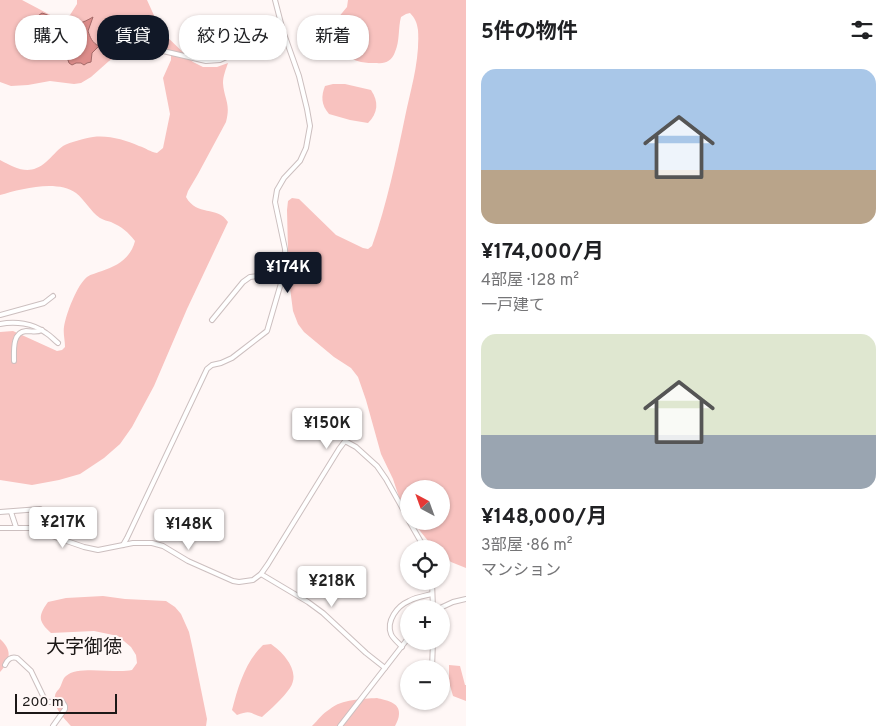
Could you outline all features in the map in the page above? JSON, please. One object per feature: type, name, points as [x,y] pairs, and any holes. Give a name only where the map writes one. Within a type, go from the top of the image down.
[{"type":"street","points":[[275,0],[279,15]]},
{"type":"street","points":[[123,545],[207,369],[212,365],[232,358],[267,331],[286,266],[286,249],[276,202],[277,190],[284,178],[300,161],[307,144],[310,126],[299,76],[287,42]]},
{"type":"street","points":[[202,60],[220,60]]},
{"type":"street","points":[[212,320],[250,277],[258,276],[282,282]]},
{"type":"street","points":[[0,315],[44,303],[53,296]]},
{"type":"street","points":[[0,324],[21,323],[46,332],[58,343]]},
{"type":"street","points":[[14,361],[14,343],[18,335],[24,331],[38,332],[42,330]]},
{"type":"street","points":[[0,528],[28,528],[98,550],[142,542],[152,543],[163,546],[188,561],[233,581],[244,582],[253,580],[261,574],[345,441],[356,447],[377,466],[400,505]]},
{"type":"street","points":[[0,512],[40,509]]},
{"type":"street","points":[[11,512],[16,527]]},
{"type":"street","points":[[261,574],[323,612],[355,643],[385,668]]},
{"type":"street","points":[[432,590],[432,600]]},
{"type":"street","points":[[409,600],[432,594]]},
{"type":"street","points":[[450,603],[466,599]]},
{"type":"street","points":[[400,607],[391,620],[390,627],[392,635],[400,645]]},
{"type":"street","points":[[340,726],[400,649]]},
{"type":"street","points":[[5,665],[10,658],[17,658],[32,671],[45,700],[50,702],[62,701],[65,709],[53,726]]},
{"type":"shaded area","points":[[0,0],[22,0],[50,15],[15,15],[15,60],[87,60],[87,15],[70,15],[77,4],[77,0],[147,0],[154,15],[97,15],[97,60],[111,60],[81,83],[50,81],[11,86],[0,82]]},
{"type":"shaded area","points":[[348,0],[466,0],[466,568],[450,561],[450,540],[427,540],[419,530],[450,530],[450,480],[400,480],[400,499],[381,454],[358,377],[351,368],[334,357],[304,332],[298,324],[293,311],[288,250],[288,201],[292,198],[299,199],[336,235],[363,248],[368,249],[372,246],[391,182],[418,52],[418,30],[416,21],[410,13],[401,17],[397,48],[390,60],[380,63],[367,63],[356,60],[369,60],[369,15],[340,15],[347,7]]},
{"type":"shaded area","points":[[93,17],[88,31],[97,48],[92,53],[91,62],[84,65],[76,63],[72,65],[68,60],[87,60],[87,20]]},
{"type":"shaded area","points":[[169,39],[179,48],[179,60],[191,60],[203,67],[217,67],[228,63],[223,83],[228,106],[226,122],[186,197],[196,207],[218,214],[228,222],[187,309],[154,386],[132,427],[120,444],[104,458],[80,474],[32,485],[0,480],[0,332],[13,331],[57,351],[62,350],[65,347],[65,321],[79,286],[89,276],[113,267],[127,257],[135,241],[122,228],[100,218],[76,193],[68,189],[38,186],[0,195],[0,160],[23,170],[34,169],[46,162],[63,146],[93,137],[111,137],[123,140],[157,153],[163,148],[170,114],[163,78],[171,60],[169,53]]},
{"type":"shaded area","points":[[345,84],[371,90],[376,107],[374,115],[368,123],[329,114],[326,111],[322,100],[323,93],[325,86]]},
{"type":"shaded area","points":[[103,596],[166,601],[181,614],[189,632],[207,719],[206,726],[71,726],[63,716],[55,704],[55,700],[56,693],[66,676],[88,670],[132,670],[137,663],[136,655],[131,647],[118,636],[94,631],[51,633],[42,622],[42,611],[48,602],[66,598]]},
{"type":"shaded area","points":[[0,639],[7,647],[9,655],[0,672]]},
{"type":"shaded area","points":[[271,644],[290,663],[294,676],[293,682],[290,688],[262,717],[248,712],[237,715],[232,710],[247,667],[263,645]]},
{"type":"shaded area","points":[[450,665],[460,666],[466,685],[466,701],[453,696],[450,686]]},
{"type":"shaded area","points":[[377,698],[395,704],[399,710],[395,726],[312,726],[325,712],[340,703]]},
{"type":"district","name":"大字御徳","points":[[84,646]]}]
